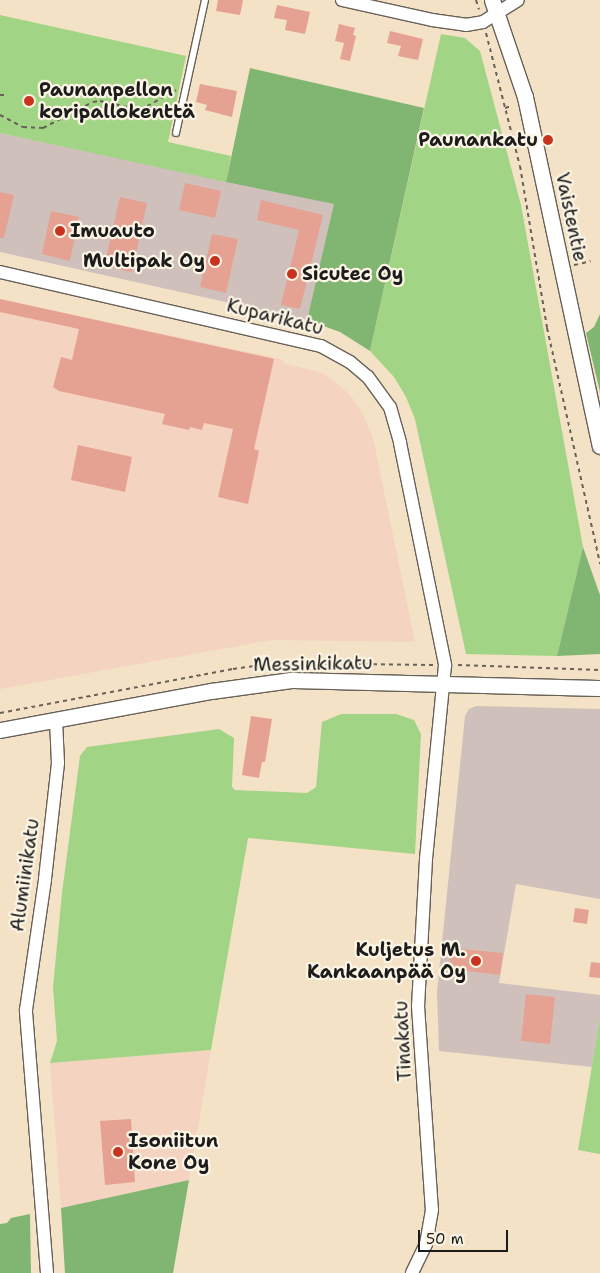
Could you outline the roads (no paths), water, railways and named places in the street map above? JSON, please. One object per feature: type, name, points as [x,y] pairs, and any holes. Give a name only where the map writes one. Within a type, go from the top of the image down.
[{"type":"street","points":[[342,0],[452,24],[466,25],[483,22],[494,6],[518,0]]},
{"type":"street","name":"Vaistentie","points":[[494,6],[525,97],[600,446]]},
{"type":"street","name":"Kuparikatu","points":[[0,272],[321,346],[350,362],[368,378],[390,407],[396,426],[445,665],[444,684]]},
{"type":"street","name":"Messinkikatu","points":[[0,730],[259,683],[291,680],[600,688]]},
{"type":"street","name":"Tinakatu","points":[[412,1273],[426,1244],[432,1210],[418,1006],[426,859],[444,684]]},
{"type":"street","name":"Alumiinikatu","points":[[48,1273],[26,1010],[45,879],[58,762],[56,720]]},
{"type":"lane","points":[[176,133],[205,0]]},
{"type":"place","name":"Paunanpellon koripallokenttä","points":[[29,101]]},
{"type":"place","name":"Paunankatu","points":[[548,140]]},
{"type":"place","name":"Imuauto","points":[[60,231]]},
{"type":"place","name":"Multipak Oy","points":[[215,261]]},
{"type":"place","name":"Sicutec Oy","points":[[292,274]]},
{"type":"place","name":"Kuljetus M. Kankaanpää Oy","points":[[476,961]]},
{"type":"place","name":"Isoniitun Kone Oy","points":[[118,1152]]}]
